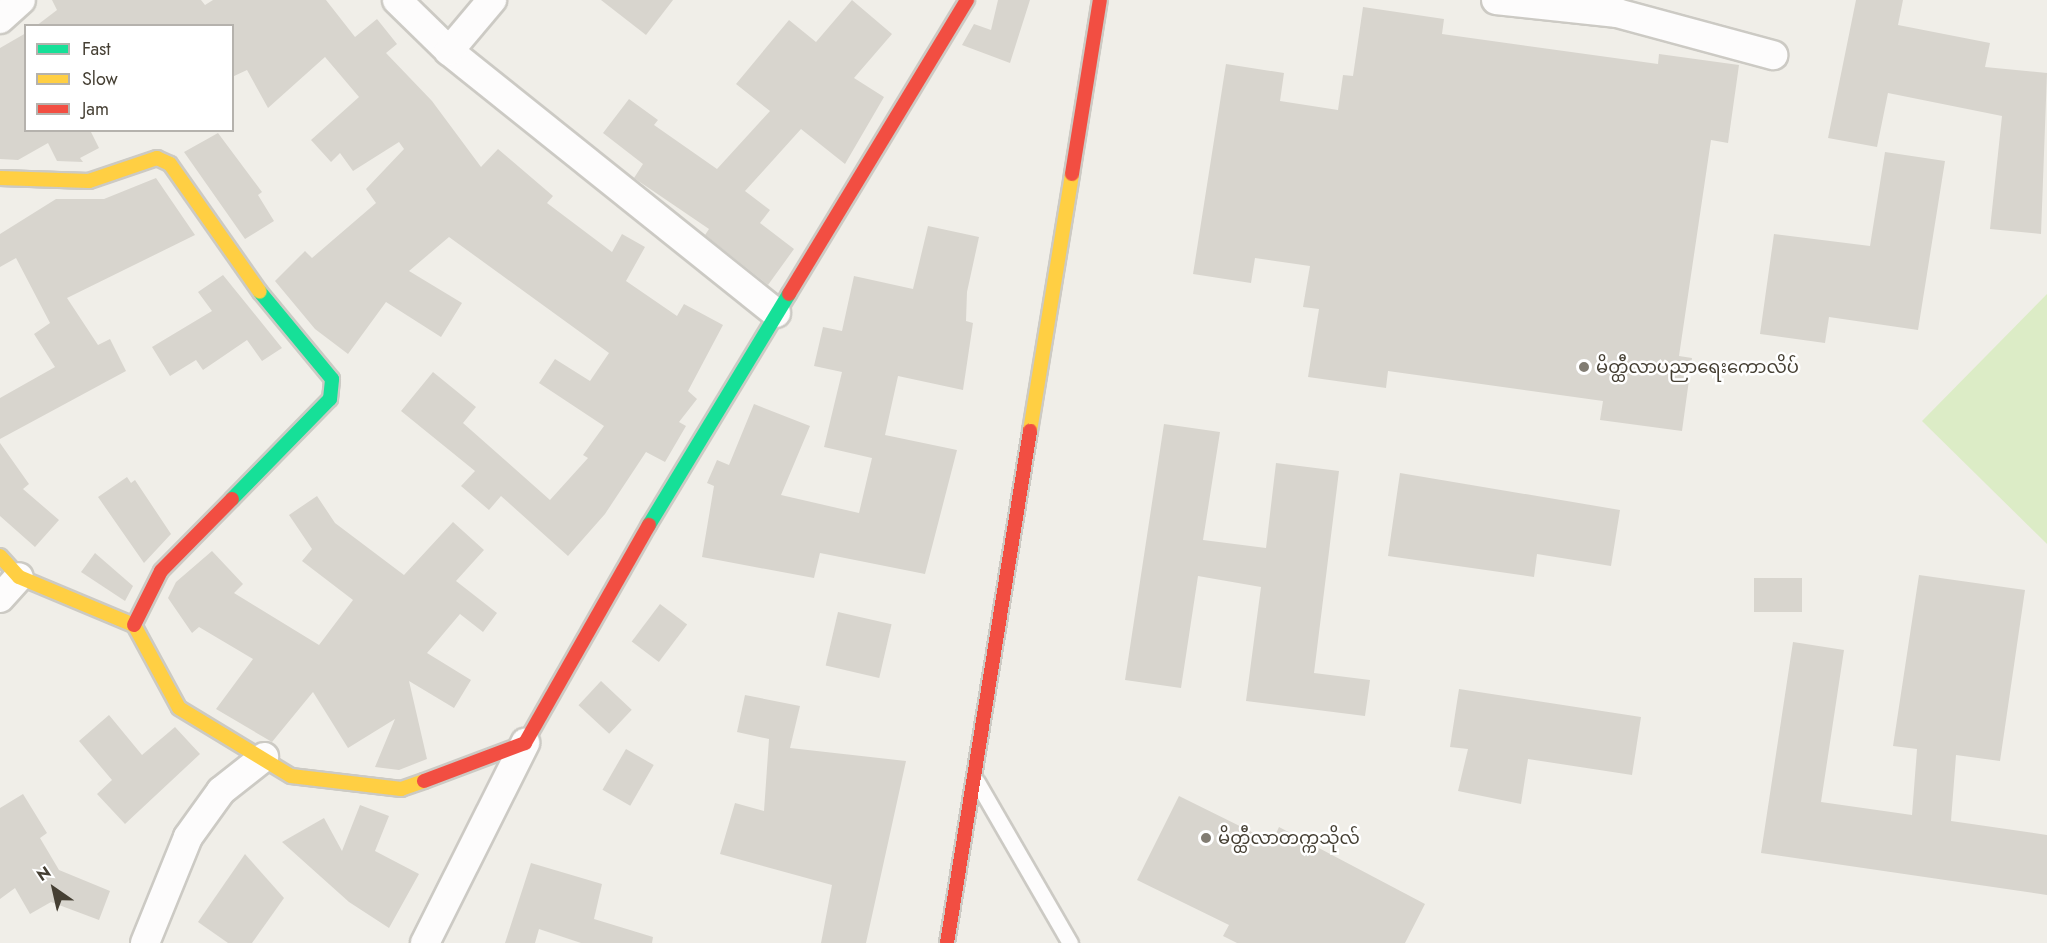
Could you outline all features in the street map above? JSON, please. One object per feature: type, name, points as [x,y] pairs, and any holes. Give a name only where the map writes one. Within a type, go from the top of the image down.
[{"type":"main road","points":[[0,556],[19,577],[134,625],[179,708],[264,757],[291,777],[401,789],[525,742],[776,313],[967,0]]},
{"type":"main road","points":[[947,943],[972,774],[1100,0]]},
{"type":"main road","points":[[0,178],[89,181],[157,159],[170,164],[244,273],[332,379],[330,399],[161,572],[134,625]]},
{"type":"street","points":[[0,19],[21,0]]},
{"type":"street","points":[[397,0],[449,51],[776,313]]},
{"type":"street","points":[[449,51],[492,0]]},
{"type":"street","points":[[1496,0],[1617,14],[1773,55]]},
{"type":"street","points":[[0,598],[19,577]]},
{"type":"street","points":[[425,943],[525,742]]},
{"type":"street","points":[[145,943],[188,837],[221,791],[264,757]]},
{"type":"lane","points":[[972,774],[1070,943]]},
{"type":"green space","points":[[2047,294],[2047,544],[1922,421]]},
{"type":"building","points":[[52,0],[201,0],[205,5],[213,0],[326,0],[355,37],[377,19],[397,44],[386,53],[432,101],[481,167],[498,149],[553,196],[547,203],[612,252],[622,234],[645,247],[626,281],[677,316],[684,304],[723,325],[688,391],[697,399],[679,422],[686,426],[665,462],[646,452],[605,514],[568,556],[501,496],[489,510],[461,486],[475,471],[401,411],[433,372],[476,407],[463,423],[550,500],[588,458],[583,455],[604,426],[539,383],[555,359],[590,381],[609,353],[449,237],[409,271],[462,303],[441,337],[386,302],[348,354],[315,329],[275,281],[305,251],[312,258],[376,203],[366,189],[404,149],[399,142],[353,171],[340,153],[331,162],[311,140],[359,97],[325,57],[268,108],[247,70],[234,76],[234,24],[39,24],[57,10]]},
{"type":"building","points":[[601,0],[673,0],[646,35]]},
{"type":"building","points":[[852,0],[892,34],[854,78],[884,97],[845,164],[801,129],[745,191],[770,210],[760,223],[794,249],[768,285],[705,235],[709,229],[634,178],[643,164],[603,133],[629,99],[658,120],[654,125],[717,169],[770,111],[736,84],[789,20],[816,42]]},
{"type":"building","points":[[998,0],[1030,0],[1010,63],[962,45],[974,24],[991,30]]},
{"type":"building","points":[[1856,0],[1903,0],[1898,25],[1990,43],[1985,67],[2047,73],[2041,234],[1990,229],[2002,116],[1888,93],[1877,147],[1828,138]]},
{"type":"building","points":[[1363,7],[1444,19],[1442,34],[1658,64],[1659,54],[1739,65],[1728,143],[1711,140],[1679,356],[1692,358],[1682,431],[1600,420],[1603,401],[1388,371],[1386,388],[1308,377],[1319,309],[1303,307],[1310,266],[1255,258],[1251,283],[1193,274],[1226,64],[1284,73],[1280,101],[1338,110],[1343,75],[1353,76]]},
{"type":"building","points":[[24,34],[24,132],[91,132],[99,148],[80,158],[83,162],[57,161],[48,143],[18,160],[0,159],[0,48]]},
{"type":"building","points":[[218,133],[262,192],[258,195],[274,221],[245,239],[184,152]]},
{"type":"building","points":[[1885,152],[1945,161],[1918,330],[1829,317],[1825,343],[1760,334],[1774,234],[1870,246]]},
{"type":"building","points":[[156,178],[195,235],[67,298],[98,345],[110,339],[126,371],[0,439],[0,398],[55,367],[34,334],[50,323],[16,258],[0,267],[0,234],[56,199],[104,199]]},
{"type":"building","points":[[928,226],[979,237],[967,292],[966,321],[973,323],[963,390],[898,376],[885,435],[957,450],[925,574],[820,553],[814,578],[702,557],[714,486],[707,483],[717,460],[729,465],[754,404],[810,426],[781,495],[859,513],[872,458],[824,447],[842,372],[814,366],[823,327],[842,331],[854,276],[913,289]]},
{"type":"building","points":[[223,275],[282,348],[262,361],[247,340],[203,370],[196,360],[170,376],[152,347],[212,311],[198,292]]},
{"type":"building","points":[[1164,424],[1220,432],[1203,540],[1266,548],[1276,463],[1339,471],[1314,673],[1370,680],[1365,716],[1246,701],[1261,587],[1198,576],[1181,688],[1125,680]]},
{"type":"building","points":[[0,443],[29,484],[23,489],[59,520],[35,547],[0,516]]},
{"type":"building","points":[[1400,473],[1620,510],[1611,566],[1537,554],[1534,577],[1388,556]]},
{"type":"building","points":[[127,477],[131,483],[135,480],[171,534],[144,563],[98,497]]},
{"type":"building","points":[[317,496],[335,523],[404,575],[453,522],[484,550],[456,581],[497,613],[483,632],[460,614],[427,653],[471,680],[454,708],[409,681],[427,759],[399,770],[375,767],[395,719],[348,748],[313,692],[272,742],[216,709],[253,659],[199,627],[192,633],[168,598],[176,582],[212,551],[243,584],[234,593],[319,645],[353,600],[302,561],[312,549],[289,515]]},
{"type":"building","points":[[95,553],[133,586],[125,601],[81,572]]},
{"type":"building","points":[[1919,575],[2025,590],[2000,761],[1956,755],[1951,821],[2047,835],[2047,895],[1761,853],[1793,642],[1844,650],[1821,802],[1912,815],[1917,749],[1893,746]]},
{"type":"building","points":[[1754,578],[1802,578],[1802,612],[1754,612]]},
{"type":"building","points":[[660,604],[687,624],[659,662],[632,642]]},
{"type":"building","points":[[838,612],[892,624],[879,678],[826,666]]},
{"type":"building","points":[[601,681],[632,710],[609,734],[578,705]]},
{"type":"building","points":[[1459,689],[1641,717],[1632,775],[1528,759],[1521,804],[1458,791],[1468,749],[1450,747]]},
{"type":"building","points":[[745,695],[800,706],[790,748],[906,761],[866,943],[821,943],[832,885],[720,854],[735,803],[764,811],[769,739],[737,732]]},
{"type":"building","points":[[109,715],[142,755],[175,727],[200,754],[125,824],[97,794],[112,780],[79,741]]},
{"type":"building","points":[[626,749],[654,765],[630,806],[602,790]]},
{"type":"building","points":[[23,794],[47,833],[40,838],[59,870],[110,891],[99,920],[51,902],[30,914],[15,888],[0,899],[0,808]]},
{"type":"building","points":[[1179,796],[1272,842],[1279,827],[1425,904],[1405,943],[1237,943],[1223,936],[1229,925],[1137,880]]},
{"type":"building","points":[[360,805],[389,816],[375,851],[419,874],[389,928],[349,902],[282,842],[324,818],[342,851]]},
{"type":"building","points":[[245,854],[284,898],[252,943],[228,943],[198,922]]},
{"type":"building","points":[[531,863],[602,884],[594,919],[653,937],[652,943],[581,943],[539,929],[535,943],[505,943]]},
{"type":"traffic: fast","points":[[232,499],[330,399],[332,379],[260,292]]},
{"type":"traffic: fast","points":[[649,525],[789,294]]},
{"type":"traffic: slow","points":[[0,178],[89,181],[157,158],[170,164],[260,292]]},
{"type":"traffic: slow","points":[[1030,431],[1072,174]]},
{"type":"traffic: slow","points":[[0,556],[19,577],[134,625],[179,708],[291,776],[401,789],[424,781]]},
{"type":"traffic: jam","points":[[789,294],[967,0]]},
{"type":"traffic: jam","points":[[1072,174],[1100,0]]},
{"type":"traffic: jam","points":[[947,943],[1030,431]]},
{"type":"traffic: jam","points":[[134,625],[161,571],[232,499]]},
{"type":"traffic: jam","points":[[424,781],[525,743],[649,525]]},
{"type":"place","name":"မိတ္ထီလာပညာရေးကောလိပ်","points":[[1584,367]]},
{"type":"place","name":"မိတ္ထီလာတက္ကသိုလ်","points":[[1206,838]]}]
